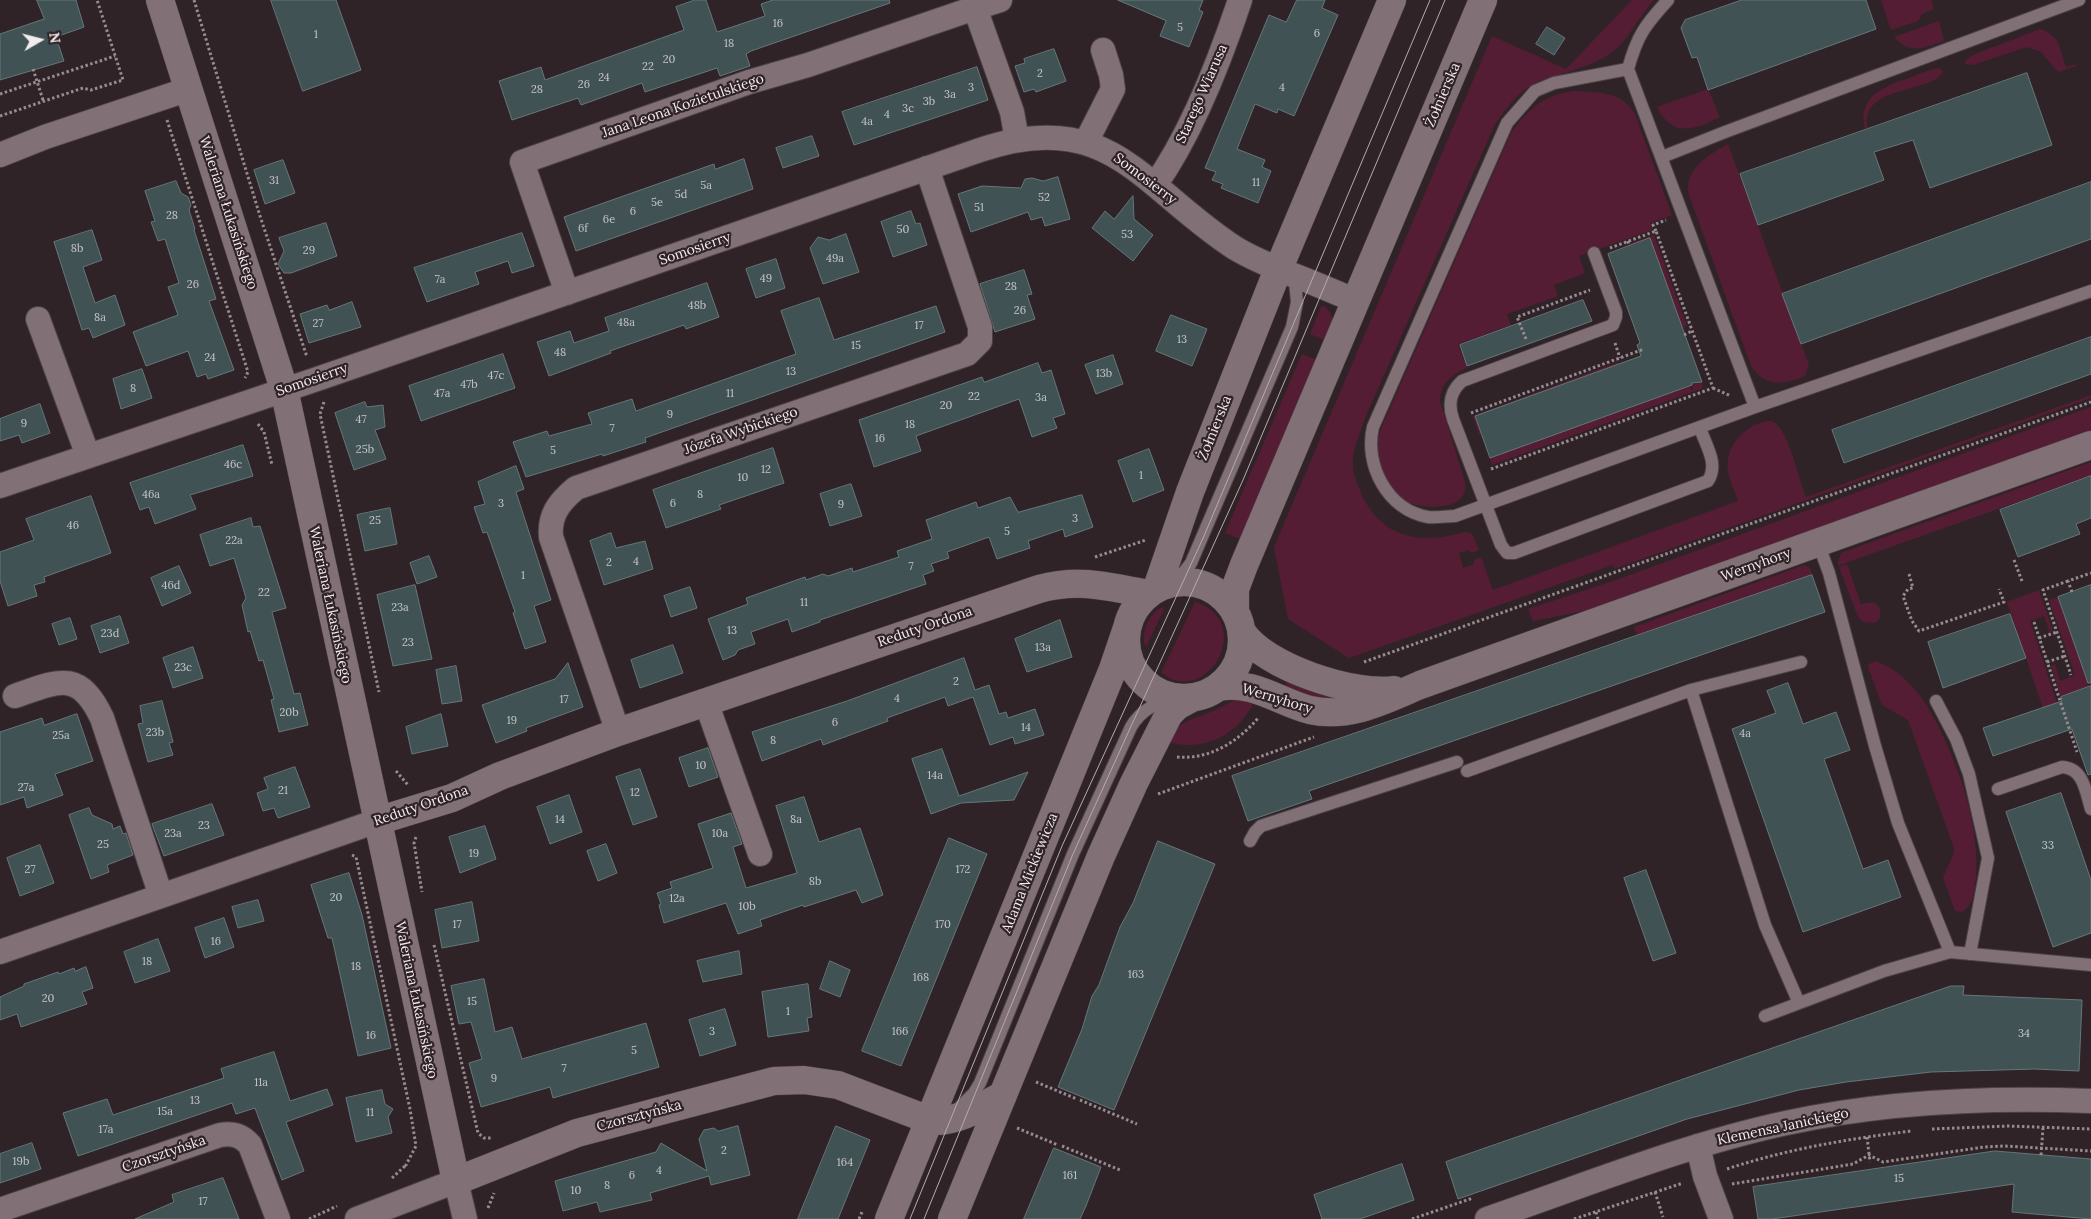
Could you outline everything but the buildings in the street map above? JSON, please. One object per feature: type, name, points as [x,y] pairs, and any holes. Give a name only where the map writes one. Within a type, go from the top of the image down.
[{"type":"street","name":"Waleriana Łukasińskiego","points":[[160,0],[284,389],[465,1219]]},
{"type":"street","name":"Jana Leona Kozietulskiego","points":[[567,293],[522,162],[749,82],[808,65],[1000,0]]},
{"type":"street","name":"Starego Wiarusa","points":[[1155,185],[1172,162],[1202,98],[1240,0]]},
{"type":"street","name":"Żołnierska","points":[[1157,589],[1190,492],[1286,272],[1294,233],[1392,0]]},
{"type":"street","name":"Żołnierska","points":[[1238,622],[1234,595],[1236,584],[1483,0]]},
{"type":"street","points":[[975,8],[1012,112],[1016,140]]},
{"type":"street","points":[[1086,142],[1113,90],[1111,74],[1103,50]]},
{"type":"street","points":[[0,155],[45,137],[189,89]]},
{"type":"street","name":"Somosierry","points":[[0,486],[997,144],[1016,140],[1060,138],[1086,142],[1124,161],[1248,256],[1286,272]]},
{"type":"street","name":"Józefa Wybickiego","points":[[618,732],[551,537],[550,521],[554,513],[566,496],[576,488],[967,354],[973,349],[980,341],[980,328],[927,168]]},
{"type":"street","points":[[1286,272],[1356,301]]},
{"type":"street","points":[[38,319],[88,456]]},
{"type":"street","name":"Wernyhory","points":[[1218,688],[1237,686],[1256,689],[1308,709],[1334,712],[1364,708],[1420,685],[2091,445]]},
{"type":"street","name":"Reduty Ordona","points":[[0,952],[377,821],[452,798],[500,776],[618,732],[1049,586],[1086,582],[1157,589]]},
{"type":"street","points":[[1187,582],[1208,587],[1221,595],[1238,622],[1242,648],[1238,664],[1230,677],[1218,688],[1205,695],[1184,699],[1155,691],[1136,674],[1127,655],[1128,625],[1137,606],[1157,589],[1187,582]]},
{"type":"street","name":"Wernyhory","points":[[1238,622],[1255,646],[1272,658],[1337,685],[1359,690],[1381,691],[1420,685]]},
{"type":"street","name":"Adama Mickiewicza","points":[[889,1219],[1109,677],[1128,625]]},
{"type":"street","points":[[15,696],[47,685],[61,683],[74,684],[84,689],[94,699],[161,896]]},
{"type":"street","points":[[952,1219],[981,1150],[994,1100],[1118,816],[1169,714],[1184,699]]},
{"type":"street","points":[[706,702],[760,854]]},
{"type":"street","name":"Czorsztyńska","points":[[357,1219],[576,1133],[774,1081],[804,1080],[838,1085],[929,1121]]},
{"type":"street","name":"Klemensa Janickiego","points":[[1487,1219],[1698,1146],[1825,1115],[1890,1106],[2006,1098],[2091,1101]]},
{"type":"street","points":[[929,1121],[951,1119],[994,1100]]},
{"type":"street","name":"Czorsztyńska","points":[[0,1210],[220,1134],[230,1133],[242,1137],[250,1145],[278,1219]]},
{"type":"street","points":[[1698,1146],[1705,1176],[1722,1219]]},
{"type":"lane","points":[[1668,0],[1650,19],[1635,44],[1628,69],[1755,407]]},
{"type":"lane","points":[[1662,157],[2079,0]]},
{"type":"lane","points":[[1628,69],[1554,83],[1536,90],[1507,123],[1373,427],[1370,438],[1373,467],[1386,489],[1404,507],[1428,517],[1455,516],[1755,407],[2091,291]]},
{"type":"lane","points":[[1594,253],[1616,312],[1613,325],[1462,381],[1453,392],[1451,398],[1450,406],[1453,419],[1501,545],[1507,553],[1514,553],[1708,481],[1714,466],[1700,428]]},
{"type":"lane","points":[[1818,543],[1829,573],[1875,746],[1898,823],[1950,952]]},
{"type":"lane","points":[[1467,771],[1691,690],[1801,662]]},
{"type":"lane","points":[[1691,690],[1765,925],[1799,1003]]},
{"type":"lane","points":[[929,1121],[952,1112],[970,1098],[980,1083],[1073,854],[1130,727],[1137,717],[1153,706],[1165,701],[1184,699]]},
{"type":"lane","points":[[1936,701],[1956,739],[1969,774],[1988,858],[1970,954]]},
{"type":"lane","points":[[1250,841],[1261,826],[1457,762]]},
{"type":"lane","points":[[1998,790],[2062,767],[2068,767],[2085,773],[2091,809]]},
{"type":"lane","points":[[1765,1016],[1884,971],[1950,952],[2091,965]]},
{"type":"lane","points":[[992,1052],[988,1072],[994,1100]]},
{"type":"path","points":[[0,116],[83,88],[91,90],[123,80],[97,0]]},
{"type":"path","points":[[194,0],[306,354],[312,358]]},
{"type":"path","points":[[0,94],[115,56]]},
{"type":"path","points":[[33,69],[43,100]]},
{"type":"path","points":[[162,118],[168,121],[232,322]]},
{"type":"path","points":[[1488,462],[1490,469],[1713,388],[1656,231],[1594,253]]},
{"type":"path","points":[[1628,241],[1629,246]]},
{"type":"path","points":[[1532,356],[1517,317],[1606,284]]},
{"type":"path","points":[[1684,335],[1693,331]]},
{"type":"path","points":[[1453,419],[1644,349]]},
{"type":"path","points":[[325,400],[320,414],[380,699]]},
{"type":"path","points":[[1359,663],[2091,402]]},
{"type":"path","points":[[254,418],[264,432],[272,469]]},
{"type":"path","points":[[1090,559],[1146,540],[1150,535]]},
{"type":"path","points":[[2014,560],[2022,581]]},
{"type":"path","points":[[2071,675],[2044,590],[2091,573]]},
{"type":"path","points":[[1909,574],[1913,588],[1908,589],[1903,596],[1912,621],[1920,631],[2004,602],[1999,589]]},
{"type":"path","points":[[2068,581],[2072,592]]},
{"type":"path","points":[[2034,622],[2085,773]]},
{"type":"path","points":[[2039,638],[2057,632]]},
{"type":"path","points":[[2047,662],[2065,656]]},
{"type":"path","points":[[1175,757],[1205,756],[1222,749],[1251,726],[1262,713]]},
{"type":"path","points":[[1151,798],[1171,788],[1323,734]]},
{"type":"path","points":[[394,764],[396,773],[410,788]]},
{"type":"path","points":[[420,829],[414,843],[423,898]]},
{"type":"path","points":[[349,853],[356,857],[410,1109],[416,1146],[406,1165],[408,1168]]},
{"type":"path","points":[[434,944],[478,1133],[484,1138],[500,1139]]},
{"type":"path","points":[[1033,1081],[1137,1124]]},
{"type":"path","points":[[1927,1129],[2008,1126],[2091,1129]]},
{"type":"path","points":[[1015,1127],[1120,1170]]},
{"type":"path","points":[[2041,1155],[2043,1128]]},
{"type":"path","points":[[1574,1219],[1755,1159],[1791,1150],[1918,1130]]},
{"type":"path","points":[[1867,1137],[1870,1162]]},
{"type":"path","points":[[1869,1154],[1884,1162],[1984,1147],[2005,1146],[2091,1151]]},
{"type":"path","points":[[1734,1184],[1853,1164],[1869,1154]]},
{"type":"path","points":[[1655,1192],[1663,1217]]},
{"type":"path","points":[[1596,1212],[1598,1219]]},
{"type":"shaded area","points":[[1632,0],[1654,0],[1618,47],[1594,62],[1532,85],[1519,94],[1494,126],[1365,418],[1356,443],[1353,463],[1355,478],[1364,500],[1378,519],[1397,532],[1419,538],[1441,537],[1466,532],[1472,534],[1479,550],[1471,553],[1469,550],[1459,553],[1463,568],[1474,564],[1474,560],[1481,557],[1493,590],[1738,501],[1729,476],[1728,459],[1733,445],[1738,438],[1757,424],[1771,421],[1780,428],[1789,446],[1806,497],[2091,395],[2091,398],[1614,569],[1613,565],[1349,658],[1288,619],[1274,547],[1492,36],[1566,69]]},
{"type":"shaded area","points":[[1881,0],[1931,0],[1934,9],[1922,14],[1918,21],[1891,30]]},
{"type":"shaded area","points":[[1939,21],[1944,41],[1923,48],[1912,48],[1900,43],[1894,37]]},
{"type":"shaded area","points":[[2040,29],[2056,39],[2066,67],[2076,64],[2076,66],[2058,72],[2041,52],[2027,47],[1973,65],[1965,64],[1966,60],[1973,55]]},
{"type":"shaded area","points":[[1939,68],[1943,71],[1937,78],[1885,97],[1874,104],[1868,114],[1868,128],[1865,129],[1863,117],[1865,108],[1876,93],[1893,84]]},
{"type":"shaded area","points":[[1708,89],[1720,117],[1702,125],[1693,128],[1677,127],[1663,117],[1657,107]]},
{"type":"shaded area","points":[[1576,91],[1610,95],[1617,97],[1629,106],[1635,114],[1672,215],[1650,223],[1652,230],[1579,256],[1585,273],[1554,285],[1558,296],[1507,314],[1511,325],[1458,344],[1467,368],[1456,373],[1448,380],[1442,390],[1440,401],[1465,482],[1465,492],[1460,499],[1452,504],[1442,506],[1419,506],[1410,503],[1402,499],[1395,492],[1383,473],[1377,450],[1380,431],[1511,133],[1524,117],[1539,104],[1556,95]]},
{"type":"shaded area","points":[[1728,144],[1809,365],[1805,376],[1790,381],[1769,381],[1756,373],[1751,366],[1689,195],[1688,186],[1694,170],[1706,158]]},
{"type":"shaded area","points":[[1654,235],[1687,326],[1683,328],[1650,239],[1631,246],[1631,243]]},
{"type":"shaded area","points":[[1324,306],[1332,318],[1332,326],[1327,341],[1310,334],[1321,307]]},
{"type":"shaded area","points":[[1302,354],[1319,361],[1243,540],[1225,533]]},
{"type":"shaded area","points":[[1618,362],[1619,364],[1475,416],[1481,434],[1479,435],[1473,416]]},
{"type":"shaded area","points":[[1702,382],[1703,388],[1492,465],[1490,458],[1690,386],[1691,390],[1693,390],[1692,385]]},
{"type":"shaded area","points":[[2091,407],[2091,434],[1610,606],[1533,621],[1528,609],[1616,580]]},
{"type":"shaded area","points":[[2091,462],[2091,476],[1837,566],[1841,553]]},
{"type":"shaded area","points":[[1847,564],[1861,604],[1874,602],[1880,608],[1880,618],[1875,623],[1863,622],[1858,617],[1839,567]]},
{"type":"shaded area","points":[[1804,565],[1810,568],[1812,575],[1637,636],[1634,627]]},
{"type":"shaded area","points":[[2039,590],[2053,631],[2050,633],[2044,616],[2030,621],[2057,703],[2043,708],[2007,602]]},
{"type":"shaded area","points":[[2058,597],[2090,689],[2061,697],[2051,666],[2055,664],[2060,681],[2075,675],[2049,600]]},
{"type":"shaded area","points":[[1195,602],[1213,612],[1222,626],[1224,642],[1219,658],[1209,671],[1195,680],[1179,681],[1162,673],[1162,671]]},
{"type":"shaded area","points":[[1163,607],[1164,609],[1146,647],[1144,636],[1147,624],[1150,618]]},
{"type":"shaded area","points":[[1875,661],[1897,672],[1923,699],[1936,721],[1957,768],[1969,807],[1976,848],[1975,887],[1969,905],[1961,912],[1955,911],[1943,877],[1953,856],[1954,848],[1908,720],[1882,705],[1868,667],[1869,664]]},
{"type":"shaded area","points":[[1288,677],[1336,698],[1336,703],[1283,691]]},
{"type":"shaded area","points":[[1240,699],[1254,702],[1238,724],[1218,739],[1194,745],[1167,742],[1178,728],[1188,721]]},
{"type":"tram line","points":[[910,1219],[1062,846],[1204,536],[1430,0]]},
{"type":"tram line","points":[[924,1219],[1073,854],[1243,480],[1445,0]]}]
